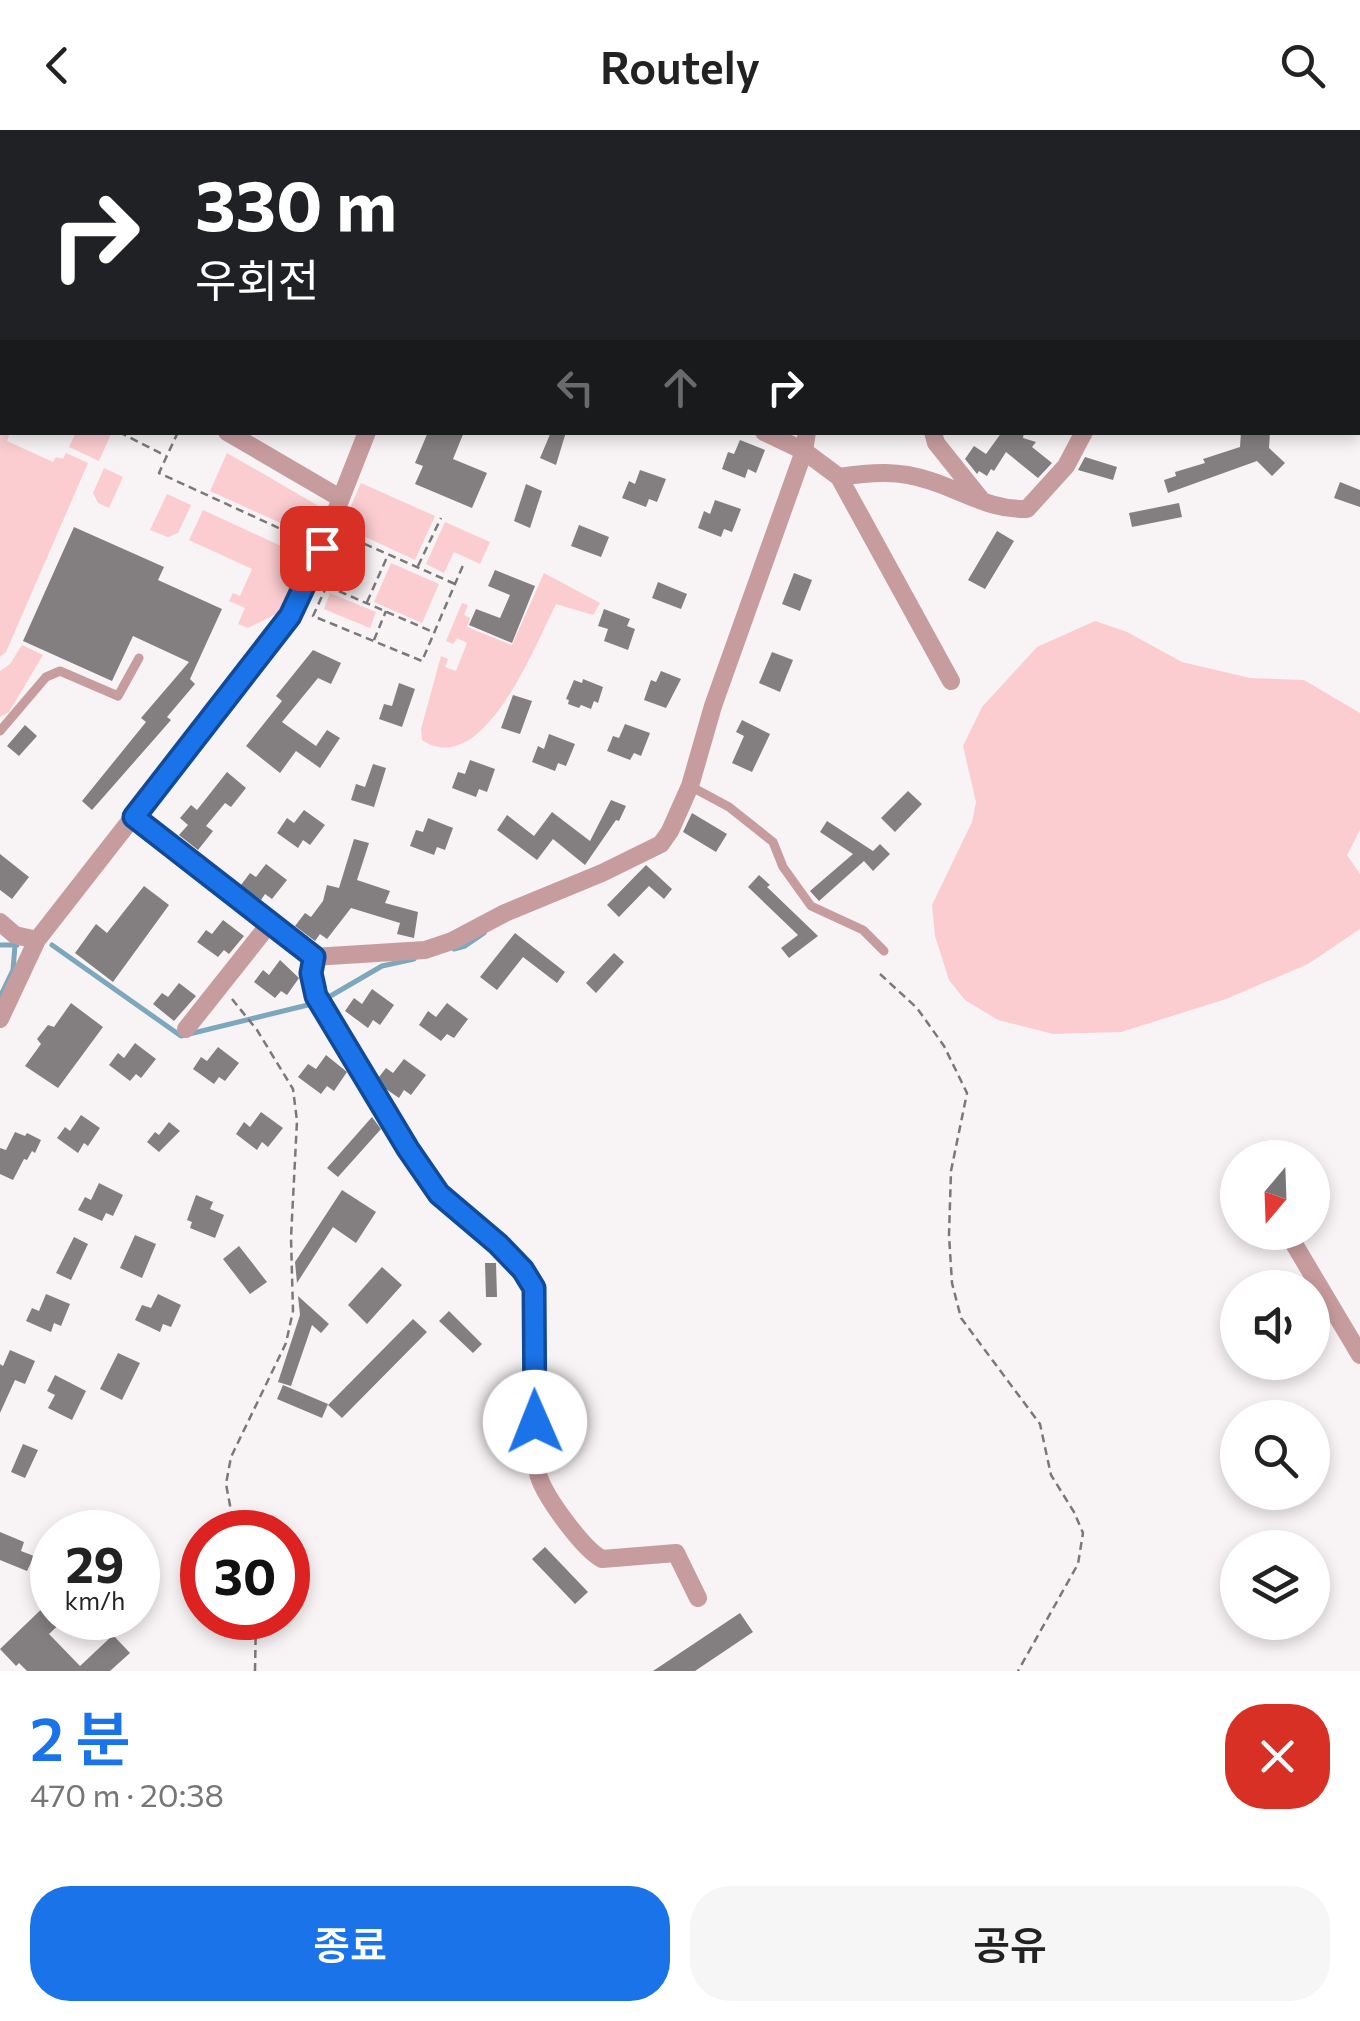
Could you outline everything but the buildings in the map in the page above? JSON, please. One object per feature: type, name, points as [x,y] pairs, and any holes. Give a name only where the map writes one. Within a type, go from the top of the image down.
[{"type":"street","points":[[232,435],[340,498]]},
{"type":"street","points":[[0,1018],[37,940],[290,616],[322,548],[365,435]]},
{"type":"street","points":[[777,435],[806,442],[839,476],[951,681]]},
{"type":"street","points":[[934,435],[936,443],[984,502]]},
{"type":"street","points":[[839,476],[883,470],[929,480],[1004,510],[1027,509],[1066,466],[1082,435]]},
{"type":"street","points":[[134,817],[314,957],[425,950],[602,874],[661,844],[690,786],[713,706],[806,442]]},
{"type":"street","points":[[0,922],[15,935],[37,940]]},
{"type":"street","points":[[186,1029],[270,923]]},
{"type":"street","points":[[314,957],[311,973],[316,996],[408,1149],[439,1194],[498,1244],[534,1288],[536,1453],[538,1476],[550,1500],[592,1554],[602,1559],[676,1552],[698,1598]]},
{"type":"street","points":[[1298,1250],[1360,1355]]},
{"type":"lane","points":[[0,731],[46,677],[60,670],[118,696],[139,658]]},
{"type":"lane","points":[[690,786],[729,806],[773,842],[783,867],[811,906],[863,930],[884,951]]},
{"type":"path","points":[[125,435],[167,456]]},
{"type":"path","points":[[177,435],[159,473],[322,548]]},
{"type":"path","points":[[418,568],[442,518]]},
{"type":"path","points":[[454,584],[348,537],[314,616],[422,661],[464,563]]},
{"type":"path","points":[[367,604],[388,555]]},
{"type":"path","points":[[327,586],[434,632]]},
{"type":"path","points":[[373,641],[386,611]]},
{"type":"path","points":[[880,974],[917,1008],[944,1046],[966,1093],[951,1171],[948,1236],[952,1283],[961,1318],[1040,1424],[1052,1476],[1083,1534],[1078,1564],[1018,1671]]},
{"type":"path","points":[[226,980],[234,1004],[257,1030],[293,1089],[297,1121],[291,1238],[293,1311],[286,1342],[230,1457],[226,1484],[231,1510]]},
{"type":"path","points":[[255,1671],[256,1640]]},
{"type":"shaded area","points":[[0,435],[7,435],[7,441],[53,462],[56,457],[63,459],[66,453],[88,463],[6,652],[0,657]]},
{"type":"shaded area","points":[[75,435],[111,435],[99,461],[69,447]]},
{"type":"shaded area","points":[[227,453],[317,505],[322,513],[313,538],[210,491]]},
{"type":"shaded area","points":[[104,468],[123,477],[109,508],[98,503],[93,493]]},
{"type":"shaded area","points":[[361,483],[435,516],[415,560],[342,526]]},
{"type":"shaded area","points":[[167,494],[191,505],[178,533],[168,537],[150,530]]},
{"type":"shaded area","points":[[203,510],[305,557],[280,612],[248,628],[238,624],[245,608],[229,601],[233,593],[240,596],[252,569],[189,540]]},
{"type":"shaded area","points":[[445,522],[490,542],[480,564],[454,552],[444,573],[426,564]]},
{"type":"shaded area","points":[[391,563],[439,584],[422,623],[374,602]]},
{"type":"shaded area","points":[[544,573],[600,603],[593,615],[556,604],[520,676],[486,726],[466,742],[444,748],[422,740],[421,729],[441,656],[448,659],[445,667],[456,671],[467,643],[457,638],[453,644],[446,641],[462,603],[468,605],[464,615],[470,618],[467,627],[512,645]]},
{"type":"shaded area","points":[[330,593],[376,612],[370,628],[324,609]]},
{"type":"shaded area","points":[[1095,621],[1127,632],[1182,662],[1250,678],[1304,680],[1360,713],[1360,830],[1347,855],[1360,874],[1360,929],[1308,964],[1226,999],[1121,1032],[1053,1034],[998,1020],[965,1000],[949,980],[935,936],[932,905],[972,822],[976,802],[963,746],[982,707],[1037,647]]},
{"type":"shaded area","points":[[22,645],[43,655],[9,712],[0,717],[0,671],[10,664]]},
{"type":"waterway","points":[[454,949],[484,933]]},
{"type":"waterway","points":[[0,945],[17,945]]},
{"type":"waterway","points":[[0,997],[13,970],[15,945]]},
{"type":"waterway","points":[[52,945],[181,1036],[316,1003]]},
{"type":"waterway","points":[[327,998],[382,966],[414,959]]},
{"type":"route","points":[[322,548],[290,616],[134,817],[314,957],[311,973],[316,996],[408,1149],[439,1194],[523,1270],[534,1288],[535,1422]]}]
